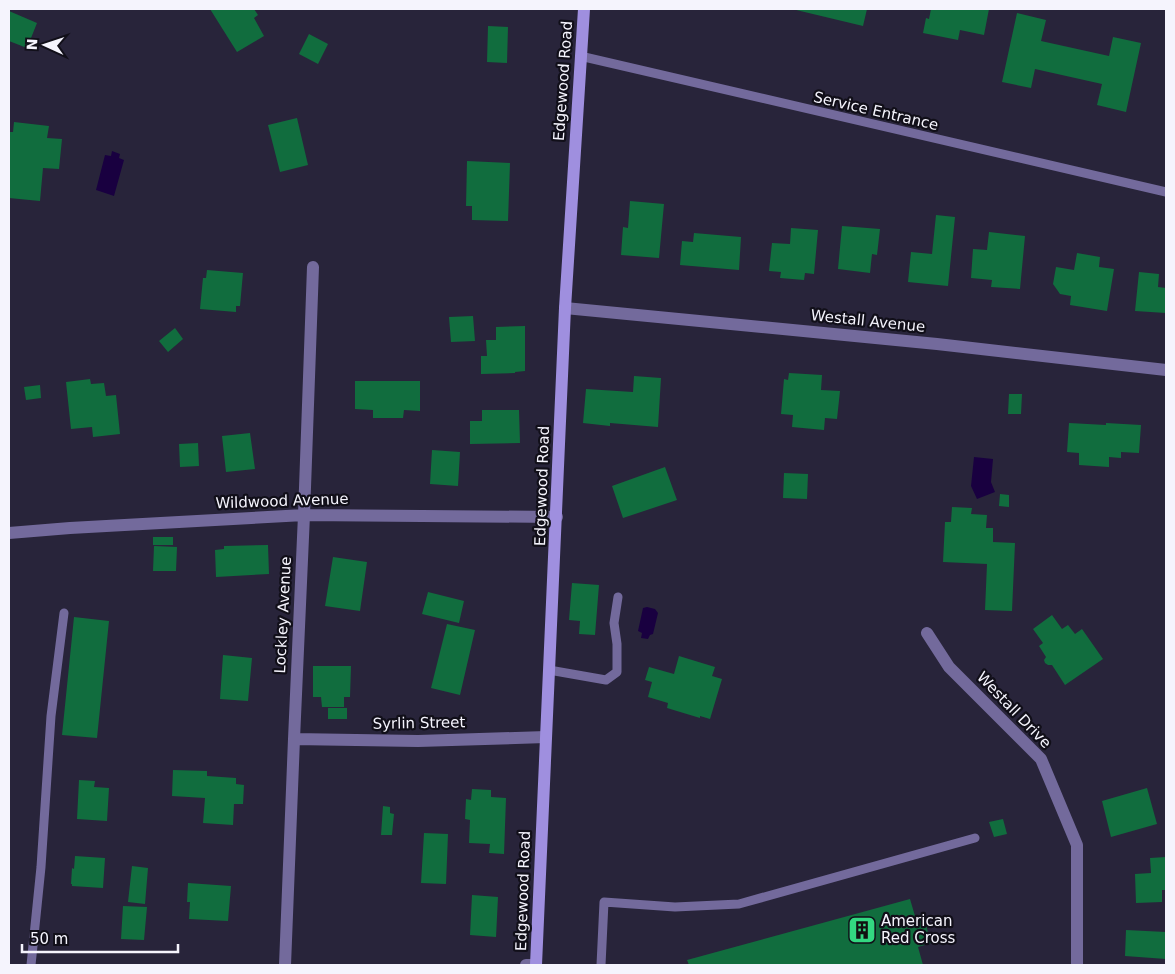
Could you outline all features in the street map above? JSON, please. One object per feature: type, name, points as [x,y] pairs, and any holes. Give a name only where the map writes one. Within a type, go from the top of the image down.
[{"type":"street","name":"Edgewood Road","points":[[536,965],[565,308],[584,9]]},
{"type":"street","name":"Lockley Avenue","points":[[285,965],[313,266]]},
{"type":"street","name":"Westall Avenue","points":[[565,308],[937,344],[1166,370]]},
{"type":"street","name":"Wildwood Avenue","points":[[9,533],[304,515],[557,517]]},
{"type":"street","name":"Westall Drive","points":[[927,633],[949,667],[1041,759],[1077,845],[1077,965]]},
{"type":"street","name":"Syrlin Street","points":[[294,739],[418,741],[546,737]]},
{"type":"street","points":[[526,965],[536,965]]},
{"type":"lane","name":"Service Entrance","points":[[580,56],[1166,192]]},
{"type":"lane","points":[[549,670],[606,680],[616,672],[617,644],[614,623],[618,597]]},
{"type":"lane","points":[[31,965],[41,867],[52,716],[64,613]]},
{"type":"lane","points":[[601,965],[604,902],[676,907],[739,904],[975,838]]},
{"type":"shaded area","points":[[112,151],[120,154],[119,158],[124,160],[114,196],[96,190],[105,155],[111,156]]},
{"type":"shaded area","points":[[974,457],[993,459],[991,482],[995,492],[977,499],[971,486]]},
{"type":"shaded area","points":[[643,608],[655,609],[658,613],[653,634],[648,639],[641,638],[642,633],[638,631]]},
{"type":"building","points":[[210,9],[254,9],[258,15],[254,18],[264,36],[237,52]]},
{"type":"building","points":[[792,9],[867,9],[863,26]]},
{"type":"building","points":[[931,9],[989,9],[984,35],[960,30],[958,40],[923,33],[926,18],[929,19]]},
{"type":"building","points":[[9,11],[37,23],[27,48],[9,41]]},
{"type":"building","points":[[1017,13],[1046,20],[1041,41],[1109,56],[1113,37],[1141,43],[1126,112],[1097,105],[1102,84],[1035,69],[1031,88],[1002,82]]},
{"type":"building","points":[[488,26],[508,27],[507,63],[487,62]]},
{"type":"building","points":[[309,34],[328,44],[318,64],[299,54]]},
{"type":"building","points":[[297,118],[308,165],[280,172],[268,125]]},
{"type":"building","points":[[14,122],[49,126],[47,138],[62,139],[59,169],[43,168],[40,201],[9,198],[9,132],[13,132]]},
{"type":"building","points":[[467,161],[510,163],[508,221],[472,220],[472,206],[466,206]]},
{"type":"building","points":[[630,201],[664,204],[659,258],[621,255],[623,227],[628,228]]},
{"type":"building","points":[[936,215],[955,217],[948,286],[908,282],[911,252],[932,254]]},
{"type":"building","points":[[842,226],[880,229],[877,255],[872,254],[870,273],[838,269]]},
{"type":"building","points":[[791,228],[818,230],[814,274],[805,273],[804,280],[780,278],[781,272],[769,271],[772,243],[790,244]]},
{"type":"building","points":[[989,232],[1025,236],[1020,289],[991,287],[992,280],[971,278],[973,249],[987,250]]},
{"type":"building","points":[[694,233],[741,237],[739,270],[680,265],[682,241],[693,242]]},
{"type":"building","points":[[1077,253],[1100,257],[1099,267],[1114,269],[1107,311],[1070,305],[1071,296],[1060,294],[1053,284],[1056,267],[1074,270]]},
{"type":"building","points":[[207,270],[243,273],[240,306],[236,306],[236,312],[200,309],[203,278],[206,278]]},
{"type":"building","points":[[1139,272],[1159,274],[1158,287],[1166,288],[1166,313],[1135,311]]},
{"type":"building","points":[[473,316],[475,341],[451,342],[449,317]]},
{"type":"building","points":[[525,326],[525,371],[481,374],[481,356],[487,356],[486,340],[496,340],[496,327]]},
{"type":"building","points":[[175,328],[183,339],[168,352],[159,341]]},
{"type":"building","points":[[789,373],[822,375],[821,390],[840,391],[837,419],[825,418],[824,430],[792,427],[793,415],[781,414],[784,379],[788,380]]},
{"type":"building","points":[[634,376],[661,378],[658,427],[610,423],[610,426],[583,423],[586,389],[633,392]]},
{"type":"building","points":[[90,379],[91,384],[104,383],[106,396],[116,395],[120,434],[93,437],[92,427],[71,429],[66,382]]},
{"type":"building","points":[[355,381],[420,381],[420,411],[404,410],[403,418],[373,418],[373,410],[355,409]]},
{"type":"building","points":[[40,385],[41,398],[26,400],[24,387]]},
{"type":"building","points":[[1009,394],[1022,394],[1021,414],[1008,414]]},
{"type":"building","points":[[482,410],[519,410],[520,443],[470,444],[470,421],[482,421]]},
{"type":"building","points":[[1069,423],[1141,425],[1139,453],[1121,452],[1121,458],[1109,457],[1109,467],[1079,465],[1079,453],[1067,452]]},
{"type":"building","points":[[250,433],[255,469],[226,472],[222,436]]},
{"type":"building","points":[[198,443],[199,466],[180,467],[179,444]]},
{"type":"building","points":[[432,450],[460,452],[458,486],[430,484]]},
{"type":"building","points":[[665,467],[677,500],[623,518],[612,486]]},
{"type":"building","points":[[784,473],[808,474],[807,499],[783,498]]},
{"type":"building","points":[[1000,494],[1009,495],[1009,507],[999,506]]},
{"type":"building","points":[[952,507],[972,508],[971,514],[987,515],[986,528],[993,528],[993,542],[1015,543],[1012,611],[985,610],[987,564],[943,562],[945,522],[951,522]]},
{"type":"building","points":[[153,537],[173,537],[173,545],[153,545]]},
{"type":"building","points":[[268,545],[269,574],[216,577],[215,550],[224,549],[224,546]]},
{"type":"building","points":[[154,546],[177,547],[176,571],[153,571]]},
{"type":"building","points":[[333,557],[367,562],[360,611],[325,606]]},
{"type":"building","points":[[572,583],[599,585],[595,635],[579,634],[580,621],[569,620]]},
{"type":"building","points":[[428,592],[464,601],[459,623],[422,614]]},
{"type":"building","points":[[1052,615],[1062,629],[1068,625],[1075,634],[1082,629],[1103,659],[1065,685],[1052,665],[1045,663],[1046,657],[1039,646],[1043,643],[1033,629]]},
{"type":"building","points":[[74,617],[109,621],[97,738],[62,735]]},
{"type":"building","points":[[447,624],[475,630],[460,695],[431,688]]},
{"type":"building","points":[[223,655],[252,658],[248,701],[220,699]]},
{"type":"building","points":[[679,656],[715,667],[712,676],[722,679],[710,719],[700,716],[700,718],[667,708],[668,703],[648,697],[652,682],[645,680],[649,667],[674,674]]},
{"type":"building","points":[[313,666],[351,666],[350,697],[344,697],[344,707],[322,707],[321,697],[313,697]]},
{"type":"building","points":[[328,708],[347,708],[347,719],[328,719]]},
{"type":"building","points":[[173,770],[207,771],[207,776],[236,778],[236,784],[244,785],[243,804],[234,804],[233,825],[203,823],[205,798],[172,796]]},
{"type":"building","points":[[79,780],[95,781],[94,787],[109,788],[107,821],[77,819]]},
{"type":"building","points":[[1147,788],[1157,824],[1111,837],[1102,801]]},
{"type":"building","points":[[472,789],[491,790],[491,797],[506,798],[504,854],[489,853],[490,844],[469,843],[470,820],[465,819],[466,799],[471,800]]},
{"type":"building","points":[[383,806],[390,807],[390,813],[394,814],[392,835],[381,835]]},
{"type":"building","points":[[1003,819],[1007,834],[994,837],[989,822]]},
{"type":"building","points":[[424,833],[448,834],[446,884],[421,883]]},
{"type":"building","points":[[75,856],[105,858],[103,888],[72,886],[72,868],[74,869]]},
{"type":"building","points":[[1166,857],[1166,890],[1162,890],[1162,902],[1136,903],[1135,874],[1151,873],[1150,858]]},
{"type":"building","points":[[132,866],[148,868],[145,904],[128,902]]},
{"type":"building","points":[[188,883],[231,886],[228,921],[189,919],[190,902],[187,902]]},
{"type":"building","points":[[472,895],[498,897],[496,937],[470,935]]},
{"type":"building","name":"American Red Cross","points":[[910,899],[915,916],[923,914],[931,943],[918,947],[923,965],[689,965],[687,960]]},
{"type":"building","points":[[123,906],[147,907],[144,940],[121,939]]},
{"type":"building","points":[[1126,930],[1166,932],[1166,959],[1125,956]]},
{"type":"place","name":"American Red Cross","points":[[862,930]]}]
